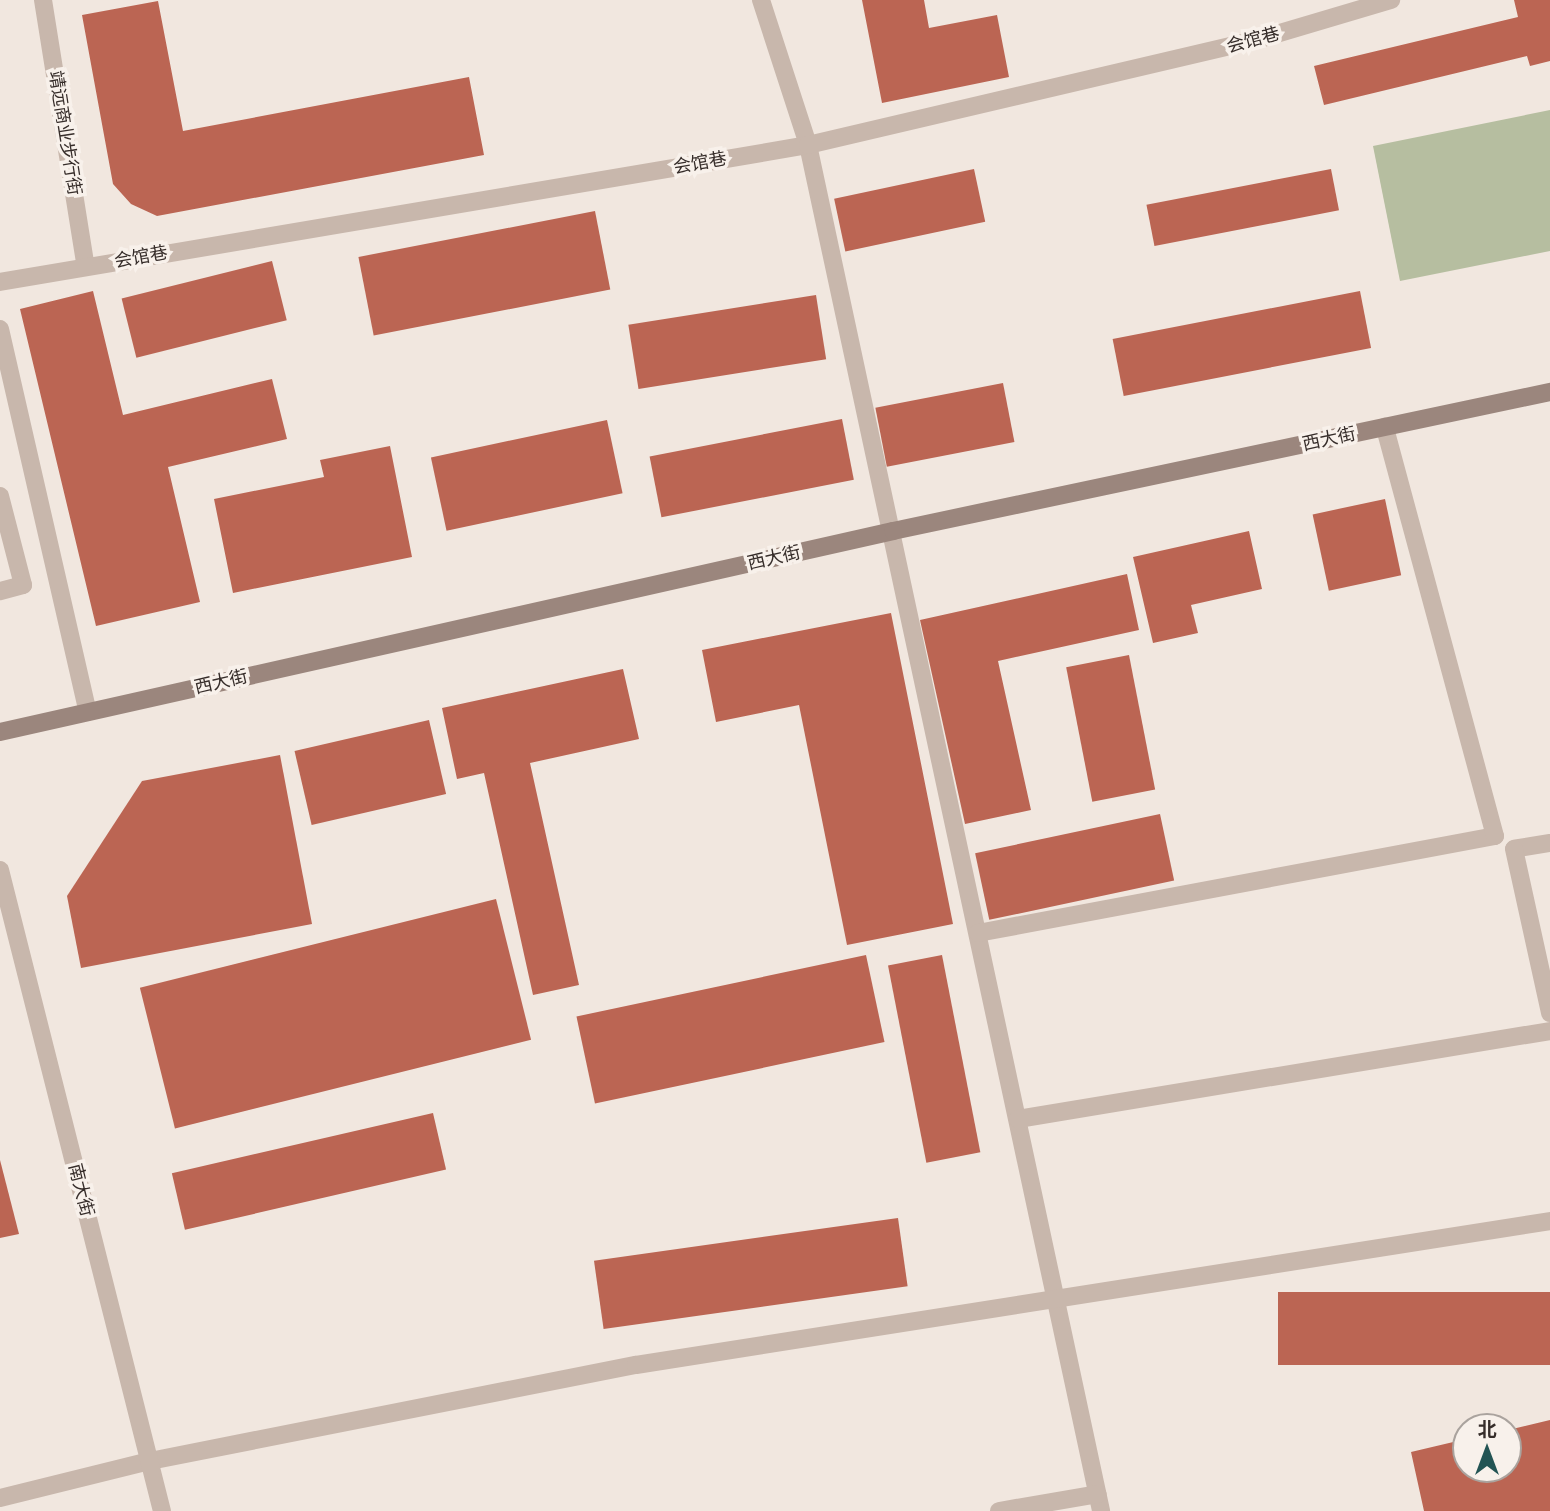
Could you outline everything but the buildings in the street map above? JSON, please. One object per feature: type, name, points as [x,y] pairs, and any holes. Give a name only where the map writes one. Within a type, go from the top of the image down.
[{"type":"main road","name":"西大街","points":[[0,732],[893,531],[1550,392]]},
{"type":"street","name":"靖远商业步行街","points":[[43,0],[86,267]]},
{"type":"street","points":[[761,0],[808,145],[893,531],[1099,1502],[999,1511]]},
{"type":"street","name":"会馆巷","points":[[0,282],[808,145],[1346,6],[1391,0]]},
{"type":"street","points":[[0,329],[88,712]]},
{"type":"street","points":[[978,933],[1495,836],[1385,427]]},
{"type":"street","points":[[0,496],[23,585],[0,591]]},
{"type":"street","points":[[1550,843],[1514,849],[1550,1013]]},
{"type":"street","name":"南大街","points":[[0,870],[163,1511]]},
{"type":"street","points":[[1018,1119],[1550,1031]]},
{"type":"street","points":[[0,1498],[150,1461],[636,1365],[1550,1221]]},
{"type":"green space","points":[[1550,110],[1550,251],[1400,281],[1373,146]]}]
